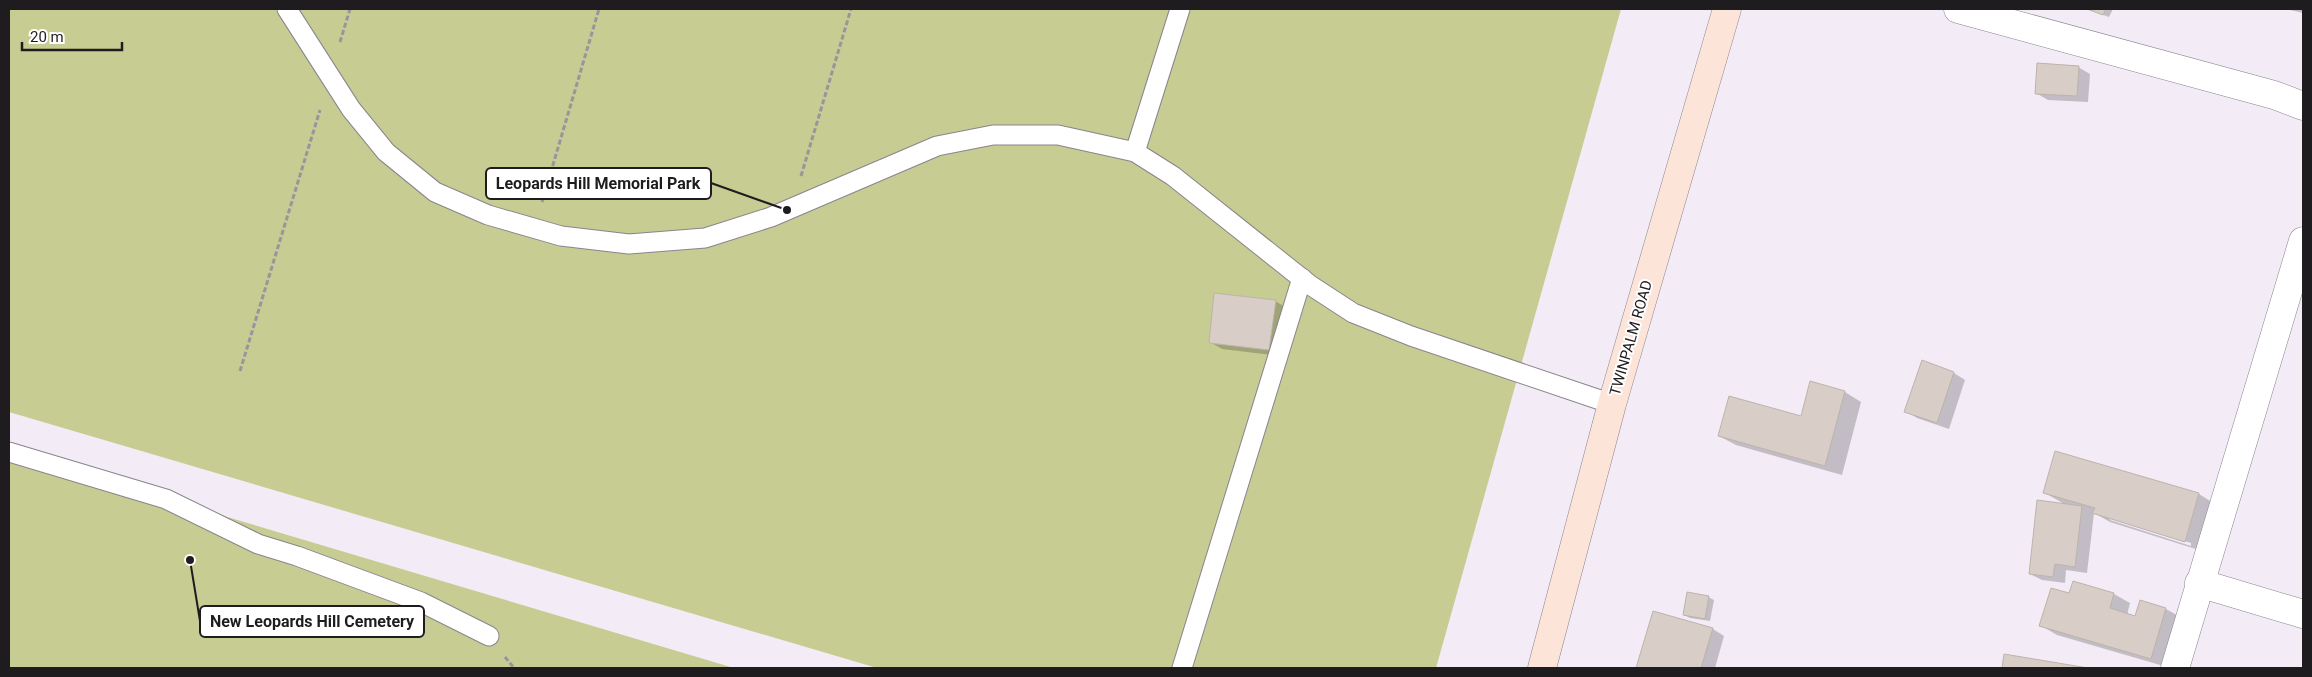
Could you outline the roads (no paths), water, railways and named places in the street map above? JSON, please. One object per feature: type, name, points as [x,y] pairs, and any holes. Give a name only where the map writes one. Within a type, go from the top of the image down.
[{"type":"main road","name":"TWINPALM ROAD","points":[[1542,668],[1612,404],[1727,9]]},
{"type":"street","points":[[1958,9],[2274,95],[2303,106]]},
{"type":"street","points":[[2175,668],[2303,241]]},
{"type":"street","points":[[2200,584],[2303,614]]},
{"type":"lane","points":[[287,9],[351,109],[386,152],[435,192],[488,215],[562,236],[629,244],[705,238],[771,217],[937,146],[993,135],[1058,135],[1135,152],[1173,176],[1302,278],[1353,313],[1612,404]]},
{"type":"lane","points":[[1135,152],[1180,9]]},
{"type":"lane","points":[[1182,668],[1302,278]]},
{"type":"lane","points":[[9,452],[166,498],[258,544],[298,556],[421,602],[490,636]]},
{"type":"place","name":"Leopards Hill Memorial Park","points":[[787,210]]},
{"type":"place","name":"New Leopards Hill Cemetery","points":[[190,560]]}]
